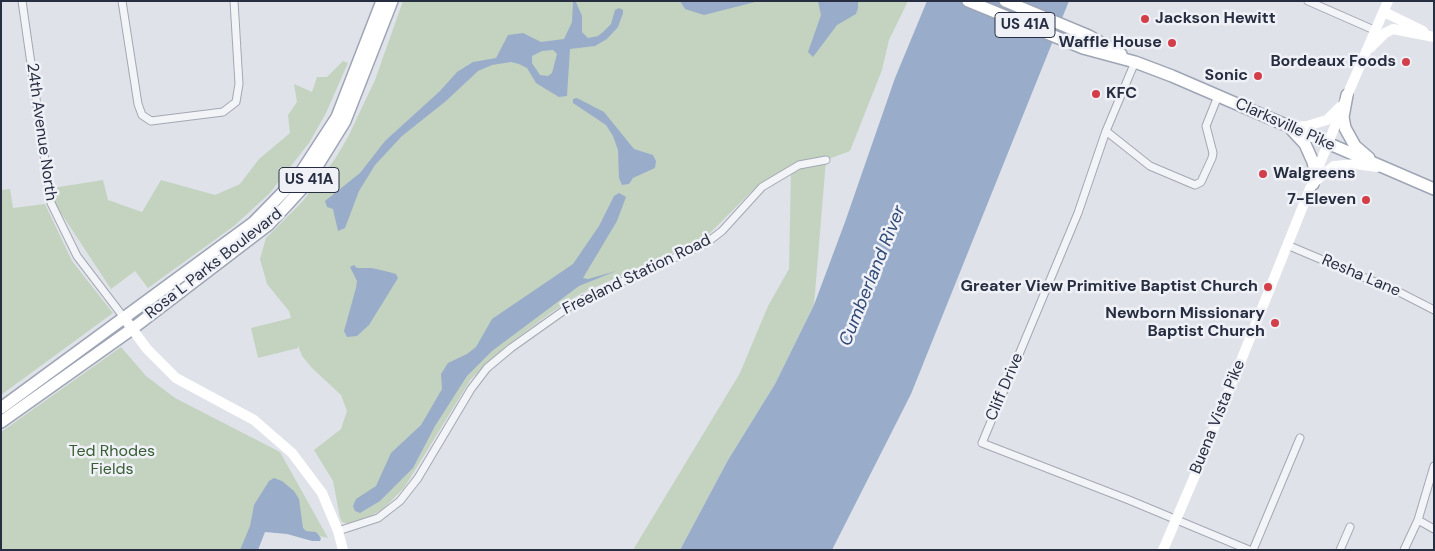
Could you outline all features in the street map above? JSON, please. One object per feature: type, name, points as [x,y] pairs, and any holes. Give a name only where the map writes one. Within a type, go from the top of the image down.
[{"type":"main road","name":"Rosa L Parks Boulevard","points":[[1,408],[254,223],[298,177],[337,117],[382,1]]},
{"type":"main road","name":"Rosa L Parks Boulevard","points":[[1,422],[132,329],[268,225],[306,184],[345,122],[392,1]]},
{"type":"main road","name":"Clarksville Pike","points":[[968,1],[1082,48],[1135,62]]},
{"type":"main road","name":"Clarksville Pike","points":[[1005,1],[1089,36],[1135,62],[1434,189]]},
{"type":"main road","points":[[1289,127],[1307,126],[1327,120],[1337,112],[1347,95],[1388,1]]},
{"type":"main road","points":[[1384,12],[1434,37]]},
{"type":"main road","points":[[1364,54],[1390,30],[1402,30],[1434,37]]},
{"type":"main road","points":[[1347,95],[1343,117],[1349,138],[1362,154],[1383,167]]},
{"type":"main road","name":"Buena Vista Pike","points":[[1163,550],[1347,95]]},
{"type":"main road","points":[[1289,127],[1305,144],[1313,162],[1315,171],[1312,184]]},
{"type":"main road","points":[[1312,184],[1334,166],[1344,164],[1383,167]]},
{"type":"main road","name":"24th Avenue North","points":[[125,319],[152,355],[176,378],[254,420],[286,446],[311,475],[322,494],[338,531],[343,550]]},
{"type":"street","name":"24th Avenue North","points":[[22,1],[50,203],[77,256],[125,319]]},
{"type":"street","points":[[122,1],[138,104],[142,115],[151,121],[223,112],[236,102],[239,84],[234,1]]},
{"type":"street","points":[[1308,1],[1374,30]]},
{"type":"street","name":"Cliff Drive","points":[[1135,62],[1106,132],[1078,214],[982,443],[1249,550]]},
{"type":"street","points":[[1106,132],[1150,166],[1188,184],[1195,185],[1201,182],[1212,158],[1207,122],[1218,96]]},
{"type":"street","name":"Freeland Station Road","points":[[338,531],[378,518],[400,501],[418,478],[471,389],[487,368],[511,348],[573,304],[705,244],[722,231],[762,187],[799,165],[826,160]]},
{"type":"street","name":"Resha Lane","points":[[1287,245],[1402,293],[1434,310]]},
{"type":"street","points":[[1254,550],[1300,438]]},
{"type":"street","points":[[1404,550],[1418,520],[1434,466]]},
{"type":"street","points":[[1418,520],[1434,529]]},
{"type":"street","points":[[1340,550],[1350,528]]},
{"type":"green space","points":[[403,1],[908,1],[889,40],[882,70],[850,151],[826,160],[814,305],[775,384],[728,460],[680,550],[633,550],[740,373],[768,306],[789,269],[791,169],[756,187],[704,239],[580,294],[506,346],[471,379],[404,488],[383,509],[366,519],[348,524],[342,522],[333,481],[314,450],[341,429],[347,411],[341,395],[312,368],[302,356],[298,345],[298,348],[258,358],[251,328],[291,318],[289,311],[267,284],[260,259],[266,238],[302,202],[335,159],[348,137],[375,80]]},
{"type":"green space","points":[[343,61],[348,63],[326,113],[309,143],[269,194],[234,226],[148,288],[135,271],[111,289],[55,204],[52,188],[103,180],[108,200],[142,212],[161,180],[215,195],[240,184],[259,159],[290,133],[288,115],[297,102],[294,84],[312,92],[317,77],[327,77]]},
{"type":"green space","points":[[10,189],[13,208],[45,204],[72,261],[113,313],[1,395],[1,190]]},
{"type":"green space","name":"Ted Rhodes Fields","points":[[121,347],[146,376],[175,398],[280,452],[328,538],[265,523],[254,550],[1,550],[1,432]]},
{"type":"water","points":[[573,1],[576,2],[582,16],[582,32],[588,38],[598,36],[611,24],[615,10],[619,8],[623,10],[618,27],[607,39],[595,46],[570,49],[567,96],[559,97],[536,83],[527,68],[519,64],[511,62],[492,65],[478,71],[446,101],[402,136],[375,165],[359,191],[345,228],[338,231],[333,209],[327,207],[325,201],[360,173],[385,141],[440,91],[457,72],[473,62],[496,58],[508,35],[523,33],[541,42],[564,39],[572,22]],"holes":[[[553,50],[557,54],[552,73],[548,76],[540,75],[532,63],[532,56],[542,51]]]},
{"type":"water","points":[[680,1],[759,1],[704,15],[685,9]]},
{"type":"water","points":[[818,1],[858,1],[858,8],[856,14],[837,25],[813,57],[808,52],[821,15]]},
{"type":"water","name":"Cumberland River","points":[[927,1],[1069,1],[911,394],[832,550],[680,550],[728,460],[775,384],[814,305],[895,78]]},
{"type":"water","points":[[577,98],[604,112],[634,149],[653,155],[656,161],[655,168],[633,178],[629,184],[622,185],[619,178],[618,150],[613,136],[606,125],[573,103],[573,99]]},
{"type":"water","points":[[619,193],[626,197],[617,221],[583,278],[588,279],[616,271],[579,286],[492,351],[467,376],[435,426],[413,468],[380,501],[360,513],[355,511],[353,506],[356,499],[376,486],[391,453],[421,425],[442,389],[441,374],[448,363],[467,354],[476,347],[492,319],[573,264],[599,226],[614,196]]},
{"type":"water","points":[[354,265],[357,268],[372,268],[396,274],[398,278],[369,325],[357,336],[347,337],[344,331],[357,281],[350,267]]},
{"type":"water","points":[[274,478],[282,481],[294,491],[299,499],[303,528],[306,531],[316,532],[321,538],[320,541],[312,541],[287,534],[265,532],[258,550],[240,550],[250,526],[254,505],[269,481]]},
{"type":"place","name":"Jackson Hewitt","points":[[1145,19]]},
{"type":"place","name":"Waffle House","points":[[1172,43]]},
{"type":"place","name":"Bordeaux Foods","points":[[1406,62]]},
{"type":"place","name":"Sonic","points":[[1258,76]]},
{"type":"place","name":"KFC","points":[[1096,94]]},
{"type":"place","name":"Walgreens","points":[[1263,174]]},
{"type":"place","name":"7-Eleven","points":[[1366,200]]},
{"type":"place","name":"Greater View Primitive Baptist Church","points":[[1268,287]]},
{"type":"place","name":"Newborn Missionary Baptist Church","points":[[1275,323]]}]
